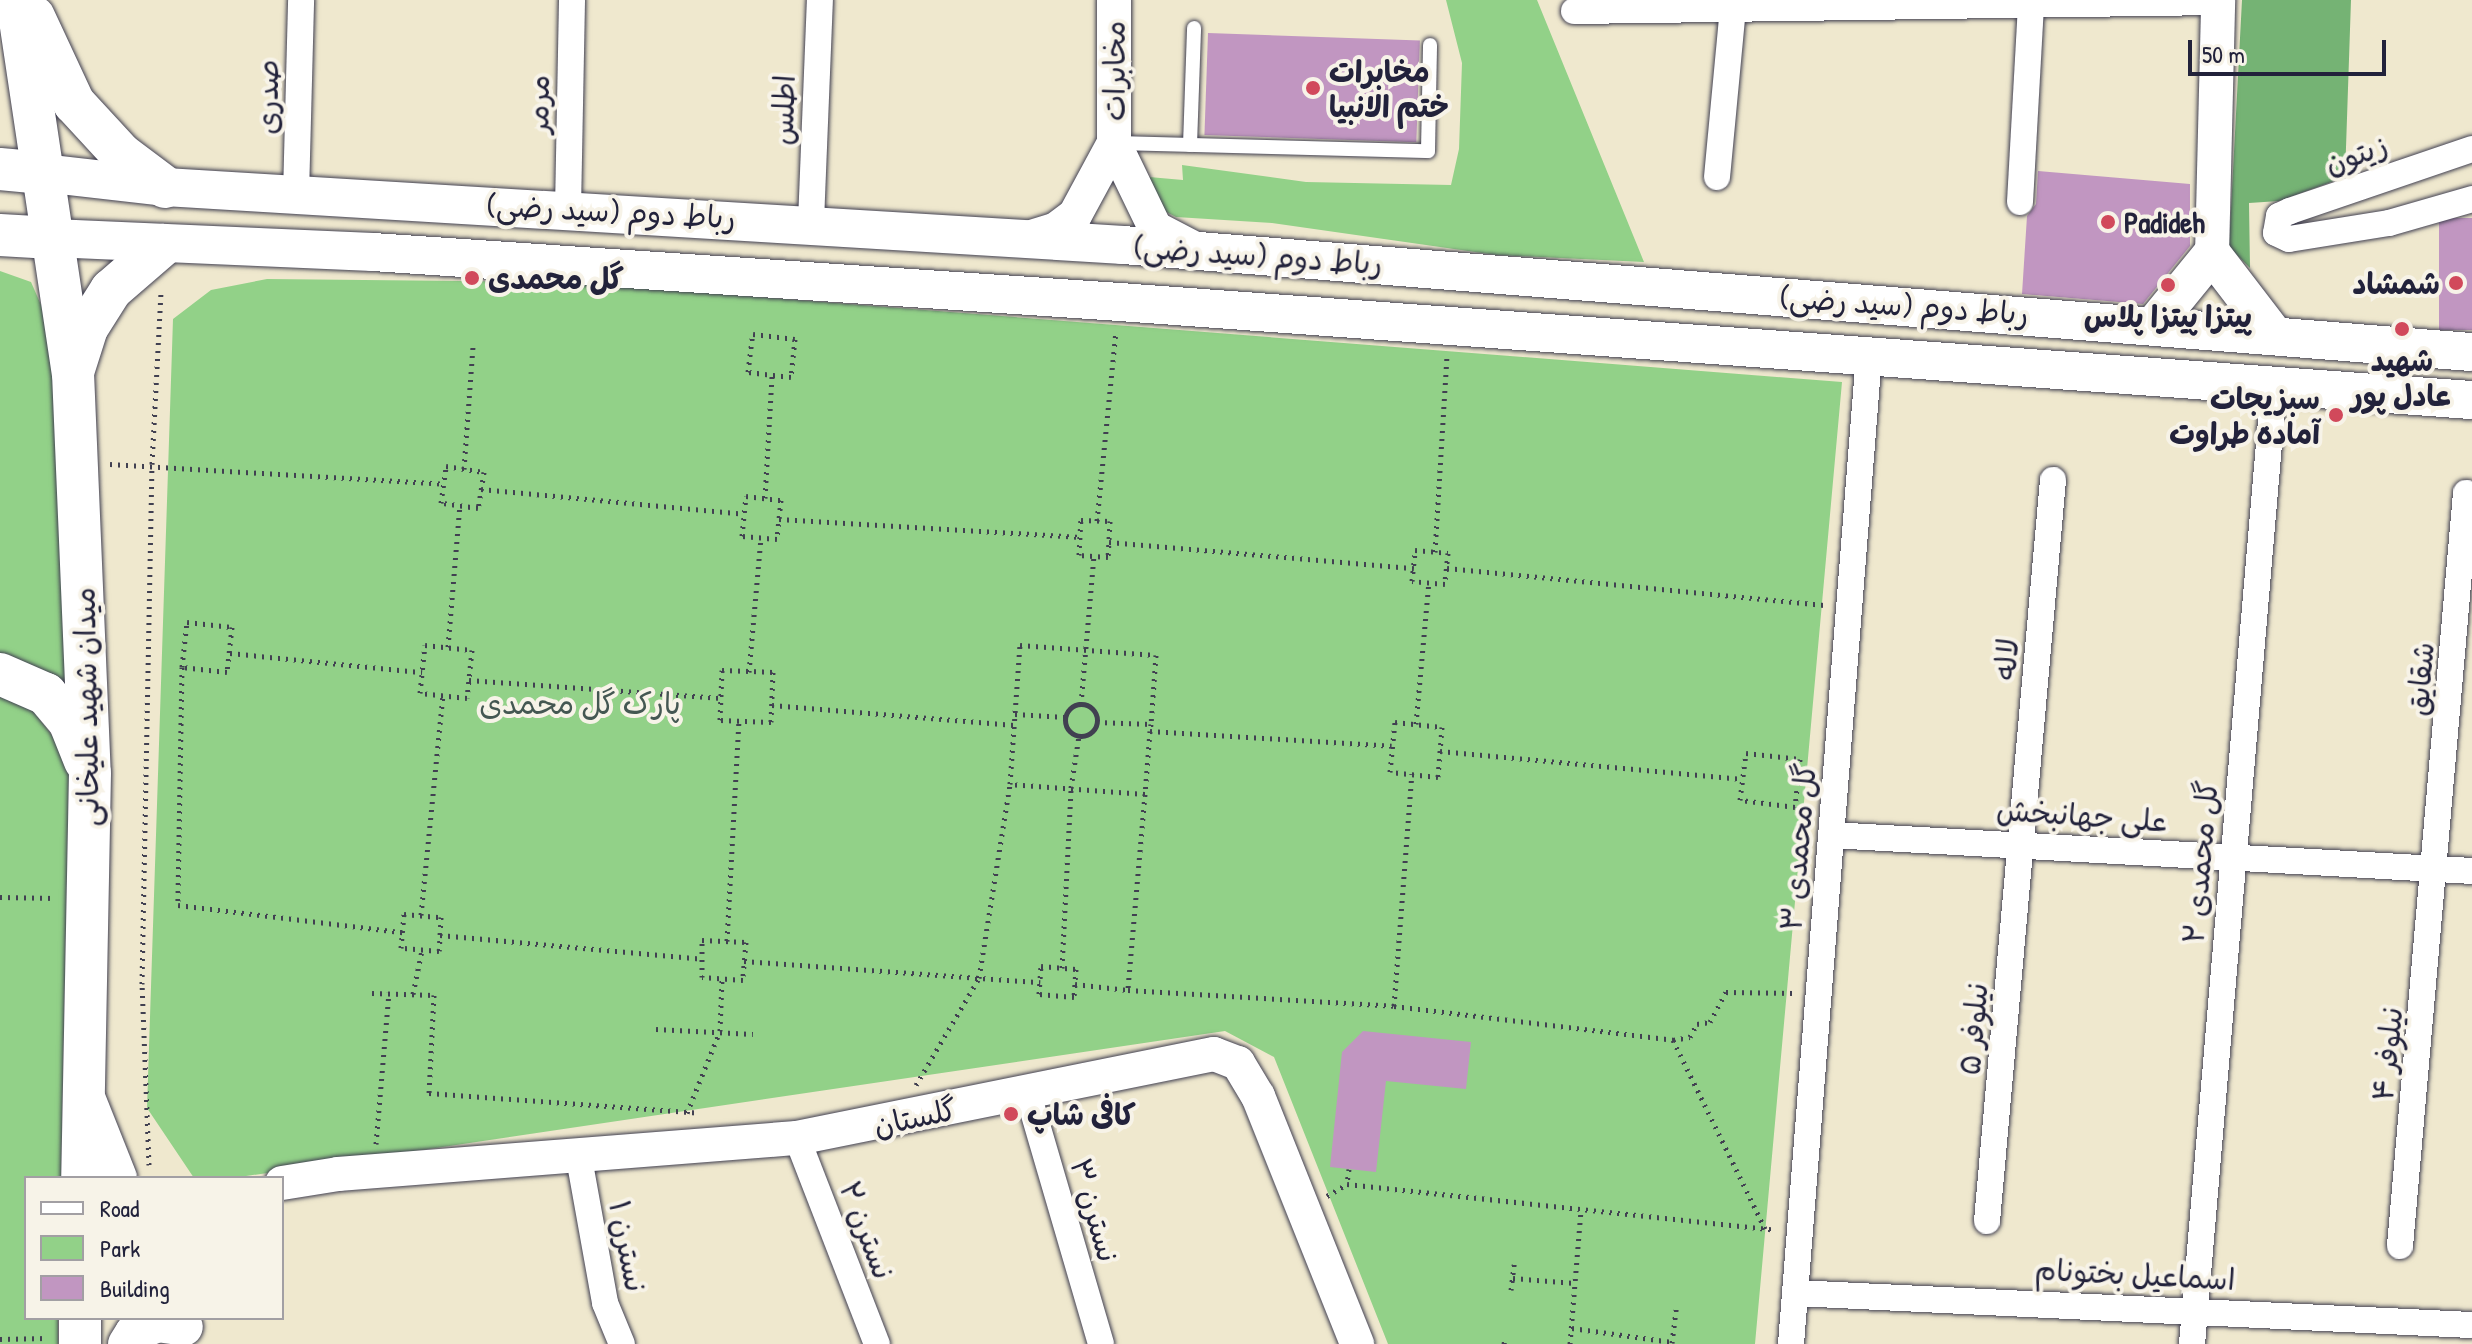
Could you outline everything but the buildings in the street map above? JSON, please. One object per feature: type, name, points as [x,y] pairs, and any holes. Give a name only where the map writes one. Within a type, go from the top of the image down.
[{"type":"main road","name":"میدان شهید علیخانی","points":[[17,0],[73,373],[90,773],[82,1176]]},
{"type":"main road","points":[[27,0],[74,103],[121,154],[165,187]]},
{"type":"main road","points":[[0,169],[43,173]]},
{"type":"main road","name":"رباط دوم (سید رضی)","points":[[43,173],[165,187],[811,222],[2472,352]]},
{"type":"main road","points":[[373,200],[364,218],[363,237],[373,252]]},
{"type":"main road","points":[[0,235],[52,238]]},
{"type":"main road","name":"رباط دوم (سید رضی)","points":[[52,238],[373,252],[2472,400]]},
{"type":"main road","points":[[73,373],[87,328],[111,290],[163,245]]},
{"type":"main road","points":[[2154,325],[2212,254],[2275,336]]},
{"type":"main road","points":[[0,674],[46,694],[69,721],[90,773]]},
{"type":"main road","points":[[83,1090],[117,1176]]},
{"type":"main road","points":[[127,1344],[134,1333],[157,1323],[186,1330]]},
{"type":"street","name":"صدری","points":[[296,195],[301,0]]},
{"type":"street","name":"مرمر","points":[[568,209],[572,0]]},
{"type":"street","name":"اطلس","points":[[811,222],[820,0]]},
{"type":"street","name":"مخابرات","points":[[1114,0],[1114,143]]},
{"type":"street","points":[[1574,11],[2218,1],[2212,254]]},
{"type":"street","points":[[2020,202],[2031,4]]},
{"type":"street","points":[[1717,177],[1733,8]]},
{"type":"street","points":[[1028,238],[1055,230],[1075,215],[1114,143]]},
{"type":"street","points":[[1114,143],[1140,206],[1155,228],[1199,251]]},
{"type":"street","name":"زیتون","points":[[2472,149],[2290,211],[2279,216],[2276,233],[2289,239],[2389,223],[2472,199]]},
{"type":"street","name":"گل محمدی ۳","points":[[1791,1344],[1869,356]]},
{"type":"street","name":"گل محمدی ۲","points":[[2192,1344],[2274,385]]},
{"type":"street","name":"لاله","points":[[2023,843],[2053,480]]},
{"type":"street","name":"شقایق","points":[[2437,869],[2466,493]]},
{"type":"street","name":"علی جهانبخش","points":[[1831,835],[2023,843],[2472,871]]},
{"type":"street","name":"نیلوفر ۵","points":[[1987,1221],[2023,843]]},
{"type":"street","name":"نیلوفر ۴","points":[[2400,1246],[2437,869]]},
{"type":"street","name":"گلستان","points":[[284,1183],[374,1172],[579,1158],[797,1138],[1028,1094],[1214,1054],[1238,1063],[1258,1096],[1357,1344]]},
{"type":"street","name":"نسترن ۳","points":[[1028,1094],[1101,1344]]},
{"type":"street","name":"نسترن ۲","points":[[797,1138],[877,1344]]},
{"type":"street","name":"نسترن ۱","points":[[579,1158],[605,1303],[622,1344]]},
{"type":"street","name":"اسماعیل بختونام","points":[[1795,1293],[2195,1308],[2472,1325]]},
{"type":"lane","points":[[1190,145],[1194,28]]},
{"type":"lane","points":[[1114,143],[1428,151],[1430,45]]},
{"type":"path","points":[[150,1176],[142,984],[152,464],[163,245]]},
{"type":"path","points":[[1097,521],[1117,325]]},
{"type":"path","points":[[753,334],[795,339],[791,377],[772,375],[748,372],[753,334]]},
{"type":"path","points":[[464,469],[473,345]]},
{"type":"path","points":[[1435,552],[1447,352]]},
{"type":"path","points":[[765,498],[772,375]]},
{"type":"path","points":[[76,464],[152,464],[444,484]]},
{"type":"path","points":[[446,466],[484,472],[478,508],[441,503],[444,484],[446,466]]},
{"type":"path","points":[[481,489],[744,514]]},
{"type":"path","points":[[746,496],[781,500],[777,539],[742,536],[744,514],[746,496]]},
{"type":"path","points":[[448,647],[460,505]]},
{"type":"path","points":[[779,519],[1080,537]]},
{"type":"path","points":[[1081,520],[1110,521],[1108,557],[1079,555],[1080,537],[1081,520]]},
{"type":"path","points":[[749,672],[761,538]]},
{"type":"path","points":[[1109,542],[1414,568]]},
{"type":"path","points":[[1415,550],[1448,553],[1445,584],[1412,581],[1414,568],[1415,550]]},
{"type":"path","points":[[1015,714],[1065,717],[1081,704],[1094,556]]},
{"type":"path","points":[[1447,568],[1822,604]]},
{"type":"path","points":[[1416,724],[1429,582]]},
{"type":"path","points":[[182,667],[227,672],[232,627],[187,622],[182,667],[178,905],[402,932]]},
{"type":"path","points":[[425,645],[448,647],[472,650],[467,698],[420,693],[425,645]]},
{"type":"path","points":[[913,1092],[979,978],[1010,784],[1020,645],[1156,655],[1128,990]]},
{"type":"path","points":[[230,653],[422,672]]},
{"type":"path","points":[[722,670],[749,672],[773,672],[771,722],[720,720],[722,670]]},
{"type":"path","points":[[469,680],[721,698]]},
{"type":"path","points":[[421,915],[443,696]]},
{"type":"path","points":[[1065,717],[1070,732],[1079,736],[1089,734],[1097,722],[1095,712],[1081,704]]},
{"type":"path","points":[[772,705],[1014,725]]},
{"type":"path","points":[[727,941],[739,721]]},
{"type":"path","points":[[1097,722],[1392,746]]},
{"type":"path","points":[[1395,722],[1416,724],[1442,727],[1438,777],[1390,772],[1395,722]]},
{"type":"path","points":[[1062,968],[1071,788],[1079,736]]},
{"type":"path","points":[[1440,751],[1743,779]]},
{"type":"path","points":[[1746,753],[1800,759],[1795,807],[1740,800],[1743,779],[1746,753]]},
{"type":"path","points":[[1394,1006],[1412,774]]},
{"type":"path","points":[[1010,784],[1145,794]]},
{"type":"path","points":[[0,897],[88,899]]},
{"type":"path","points":[[404,914],[421,915],[441,917],[439,951],[401,948],[404,914]]},
{"type":"path","points":[[440,935],[702,959]]},
{"type":"path","points":[[702,940],[746,942],[743,980],[702,977],[702,959],[702,940]]},
{"type":"path","points":[[413,994],[422,950]]},
{"type":"path","points":[[744,961],[1040,982]]},
{"type":"path","points":[[1041,966],[1062,968],[1076,969],[1074,997],[1039,994],[1041,966]]},
{"type":"path","points":[[687,1113],[720,1031],[722,978]]},
{"type":"path","points":[[1075,984],[1394,1006],[1673,1040],[1690,1037],[1697,1024],[1710,1022],[1726,992],[1787,993]]},
{"type":"path","points":[[372,993],[434,995],[429,1093],[702,1113]]},
{"type":"path","points":[[374,1172],[389,993]]},
{"type":"path","points":[[656,1029],[753,1034]]},
{"type":"path","points":[[1349,1169],[1347,1184],[1765,1229],[1673,1040]]},
{"type":"path","points":[[1570,1344],[1581,1209]]},
{"type":"path","points":[[1511,1290],[1514,1264]]},
{"type":"path","points":[[1513,1278],[1575,1283]]},
{"type":"path","points":[[1572,1328],[1672,1343],[1676,1309]]},
{"type":"path","points":[[0,1339],[80,1333]]},
{"type":"green space","points":[[1446,0],[1537,0],[1644,262],[1496,255],[1272,223],[1176,217],[1153,205],[1149,177],[1183,180],[1182,165],[1306,182],[1451,185],[1459,149],[1462,63]]},
{"type":"green space","points":[[2242,0],[2351,0],[2345,177],[2279,201],[2249,203],[2250,268],[2229,247]]},
{"type":"green space","points":[[0,271],[31,282],[52,330],[71,706],[0,662]]},
{"type":"green space","name":"پارک گل محمدی","points":[[267,279],[567,282],[1842,382],[1755,1344],[1388,1344],[1274,1057],[1225,1031],[246,1176],[193,1176],[147,1108],[173,319],[211,290]]},
{"type":"green space","points":[[0,695],[30,707],[62,748],[69,771],[61,1176],[24,1176],[24,1320],[58,1320],[58,1344],[0,1344]]},
{"type":"place","name":"مخابرات ختم الانبیا","points":[[1313,88]]},
{"type":"place","name":"Padideh","points":[[2108,222]]},
{"type":"place","name":"گل محمدی","points":[[472,278]]},
{"type":"place","name":"شمشاد","points":[[2456,283]]},
{"type":"place","name":"پیتزا پیتزا پلاس","points":[[2168,285]]},
{"type":"place","name":"شهید عادل پور","points":[[2402,329]]},
{"type":"place","name":"سبزیجات آماده طراوت","points":[[2336,415]]},
{"type":"place","name":"کافی شاپ","points":[[1011,1114]]}]
